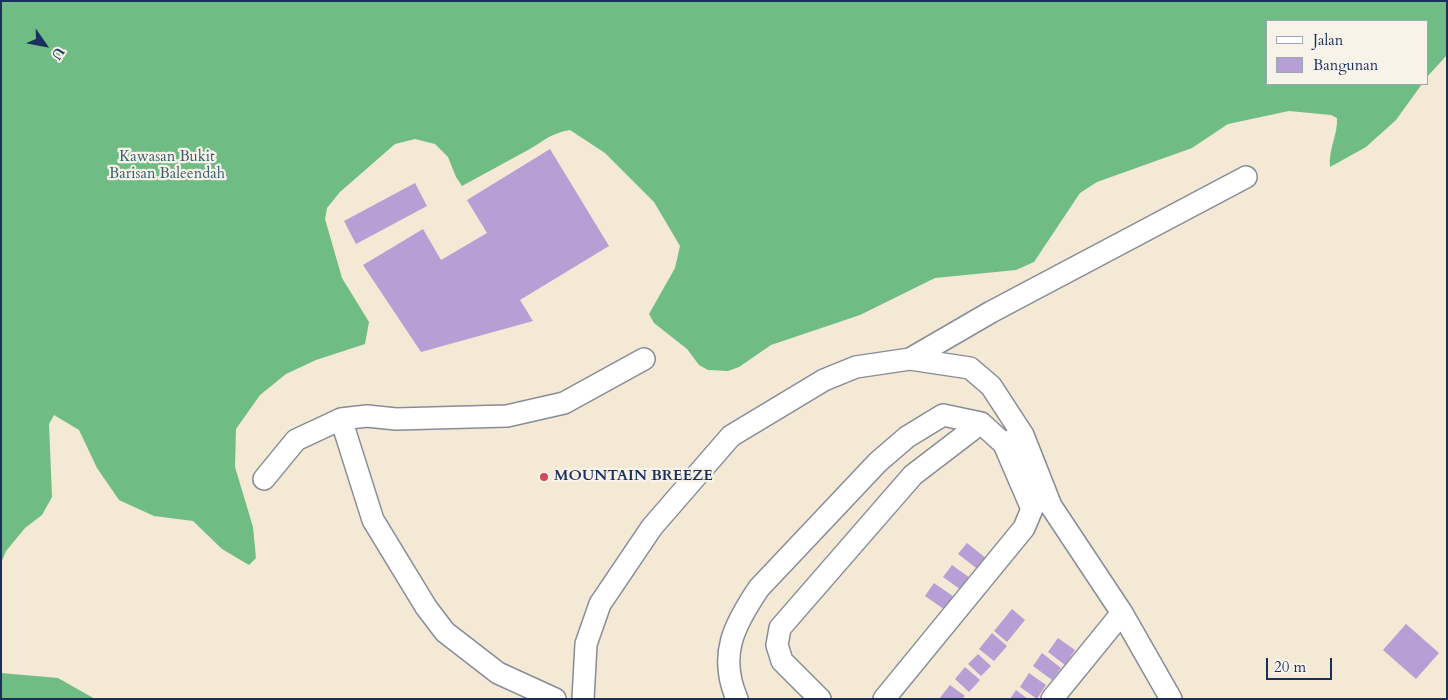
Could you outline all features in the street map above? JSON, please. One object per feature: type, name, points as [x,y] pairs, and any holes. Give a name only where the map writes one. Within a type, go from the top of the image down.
[{"type":"street","points":[[910,359],[991,312],[1246,176]]},
{"type":"street","points":[[264,479],[296,440],[341,419],[367,416],[396,418],[507,416],[564,403],[644,359]]},
{"type":"street","points":[[583,699],[586,644],[600,604],[652,527],[732,436],[824,380],[856,367],[910,359],[970,368],[991,386],[1014,439],[1051,506],[1122,613],[1171,699]]},
{"type":"street","points":[[737,699],[730,682],[728,662],[730,641],[744,611],[759,588],[878,462],[907,437],[943,415],[981,423],[1014,439],[1032,509],[1030,517],[1024,528],[884,699]]},
{"type":"street","points":[[341,419],[373,520],[426,607],[445,632],[498,673],[555,699]]},
{"type":"street","points":[[820,699],[782,660],[777,645],[780,628],[913,475],[981,423]]},
{"type":"street","points":[[1052,699],[1122,613]]},
{"type":"green space","name":"Kawasan Bukit Barisan Baleendah","points":[[1,1],[1447,1],[1447,55],[1428,76],[1428,20],[1266,20],[1266,85],[1421,85],[1396,120],[1366,147],[1330,167],[1330,155],[1337,124],[1337,118],[1331,115],[1289,111],[1228,124],[1192,148],[1097,182],[1080,193],[1034,262],[1016,270],[935,278],[860,315],[771,345],[739,367],[728,371],[708,370],[699,365],[687,349],[654,323],[649,314],[675,268],[680,246],[654,202],[605,153],[570,130],[557,133],[462,186],[448,157],[435,144],[415,139],[395,144],[340,192],[327,208],[325,219],[342,278],[369,322],[365,344],[316,360],[286,374],[260,395],[236,429],[235,467],[253,527],[256,558],[249,565],[222,549],[193,521],[154,516],[119,500],[97,468],[79,430],[54,415],[49,424],[52,497],[42,515],[25,528],[6,551],[1,563]]},
{"type":"green space","points":[[1,673],[58,678],[95,699],[1,699]]},
{"type":"building","points":[[550,149],[609,246],[520,300],[533,321],[421,352],[363,265],[423,229],[441,260],[487,233],[467,200]]},
{"type":"building","points":[[415,183],[427,206],[356,244],[344,221]]},
{"type":"building","points":[[967,543],[992,563],[984,574],[958,554]]},
{"type":"building","points":[[952,565],[977,583],[968,595],[943,577]]},
{"type":"building","points":[[934,583],[960,601],[951,614],[925,596]]},
{"type":"building","points":[[1012,609],[1025,620],[1007,642],[994,631]]},
{"type":"building","points":[[1406,624],[1439,653],[1416,679],[1383,650]]},
{"type":"building","points":[[992,633],[1007,646],[994,661],[979,649]]},
{"type":"building","points":[[1058,638],[1075,650],[1065,665],[1048,652]]},
{"type":"building","points":[[1042,653],[1061,668],[1052,680],[1033,666]]},
{"type":"building","points":[[978,654],[991,666],[981,676],[968,664]]},
{"type":"building","points":[[965,667],[980,680],[969,692],[955,679]]},
{"type":"building","points":[[1029,673],[1046,685],[1037,699],[1020,687]]},
{"type":"building","points":[[950,685],[965,696],[962,699],[939,699]]},
{"type":"building","points":[[1016,690],[1028,699],[1010,699]]},
{"type":"place","name":"MOUNTAIN BREEZE","points":[[544,477]]}]
